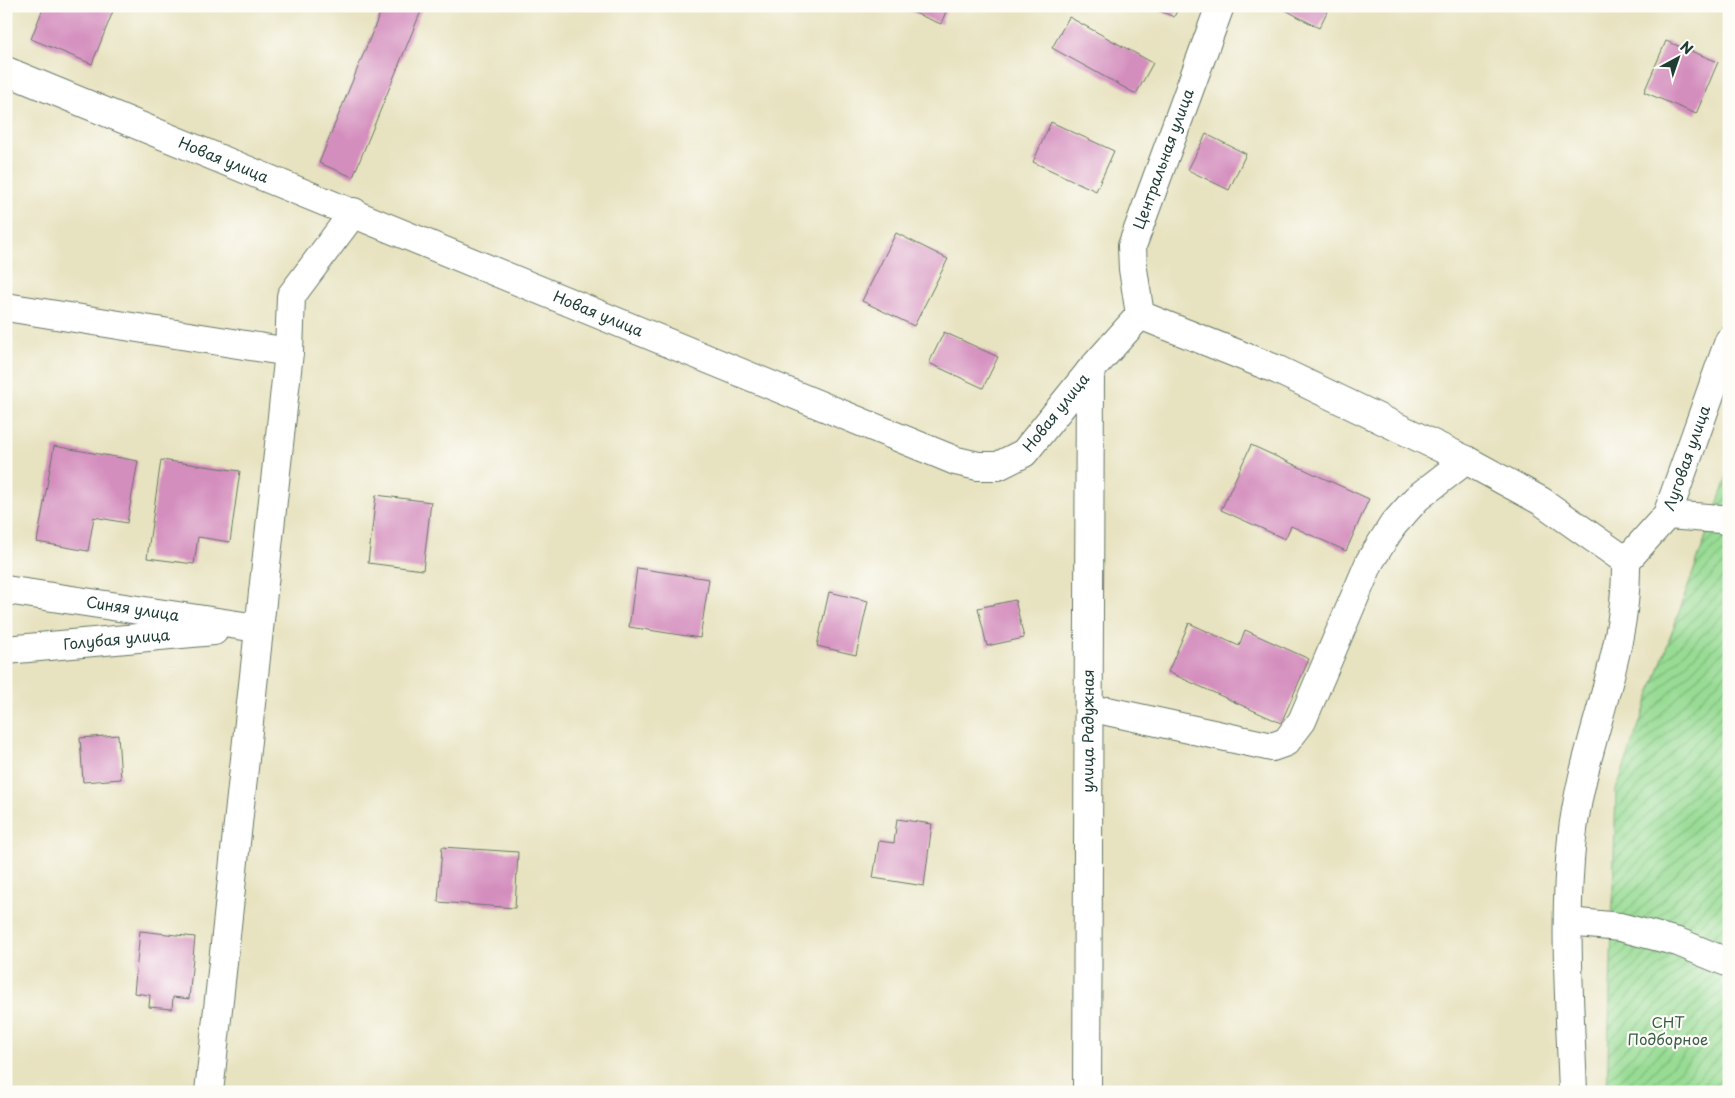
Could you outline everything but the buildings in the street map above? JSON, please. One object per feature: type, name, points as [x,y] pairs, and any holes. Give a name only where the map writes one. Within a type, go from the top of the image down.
[{"type":"street","name":"Центральная улица","points":[[1140,314],[1132,268],[1132,246],[1220,6]]},
{"type":"street","name":"Новая улица","points":[[6,71],[354,212],[956,462],[978,466],[998,466],[1024,453],[1090,371],[1140,314]]},
{"type":"street","points":[[209,1092],[257,628],[289,352],[291,296],[354,212]]},
{"type":"street","points":[[6,306],[289,352]]},
{"type":"street","points":[[1140,314],[1278,370],[1466,460],[1541,501],[1626,561],[1626,592],[1617,650],[1586,762],[1572,838],[1568,922],[1572,1092]]},
{"type":"street","name":"Луговая улица","points":[[1626,561],[1667,515],[1729,341]]},
{"type":"street","name":"улица Радужная","points":[[1087,1092],[1090,371]]},
{"type":"street","points":[[1107,711],[1272,747],[1286,742],[1302,722],[1370,560],[1393,525],[1417,498],[1466,460]]},
{"type":"street","points":[[1667,515],[1721,519],[1729,522]]},
{"type":"street","name":"Синяя улица","points":[[6,590],[257,628]]},
{"type":"street","name":"Голубая улица","points":[[6,650],[257,628]]},
{"type":"street","points":[[1568,922],[1620,927],[1678,942],[1729,963]]},
{"type":"green space","name":"СНТ Подборное","points":[[1729,471],[1729,1092],[1607,1092],[1616,790]]}]
